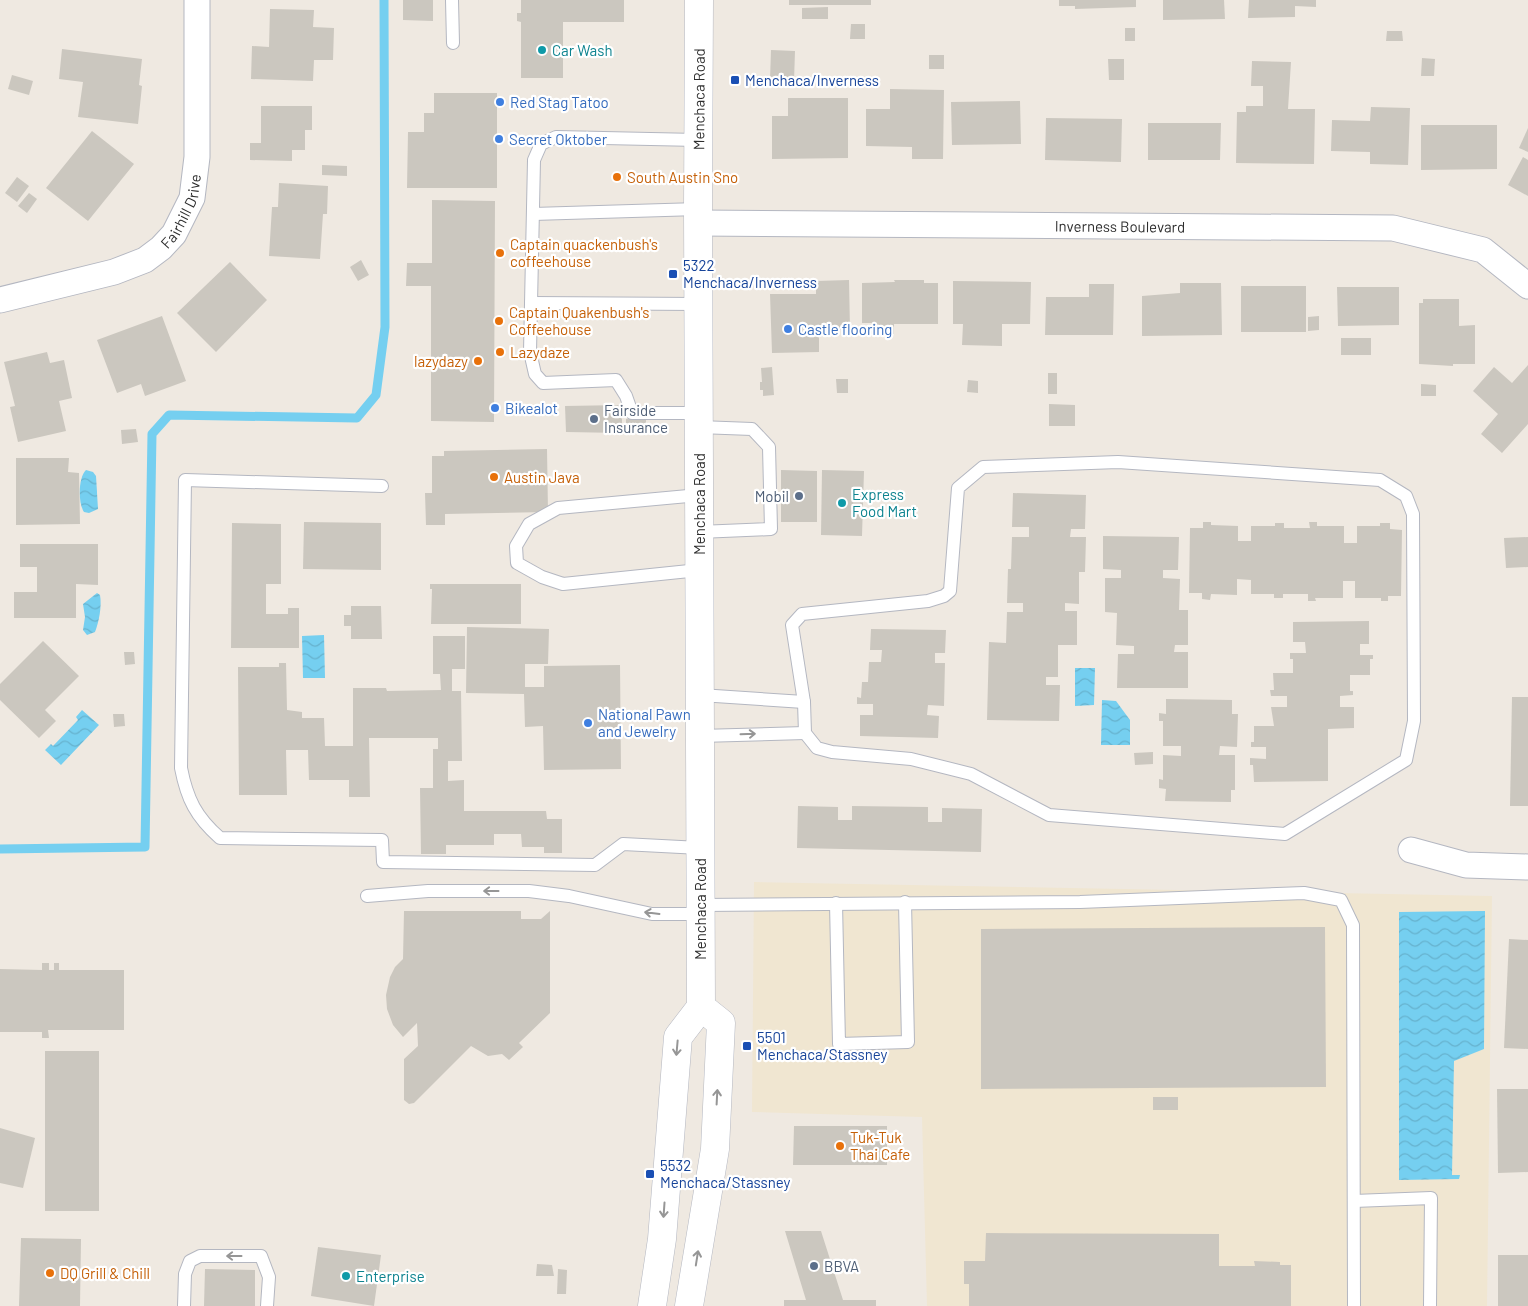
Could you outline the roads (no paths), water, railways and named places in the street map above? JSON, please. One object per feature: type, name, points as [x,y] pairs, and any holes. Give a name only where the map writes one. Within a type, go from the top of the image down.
[{"type":"main road","name":"Menchaca Road","points":[[699,0],[701,1007]]},
{"type":"main road","points":[[652,1306],[662,1240],[678,1037],[701,1007],[721,1023],[715,1149],[689,1306]]},
{"type":"street","name":"Fairhill Drive","points":[[0,300],[122,269],[145,260],[161,248],[174,234],[192,198],[197,157],[198,0]]},
{"type":"street","name":"Inverness Boulevard","points":[[698,216],[1392,228],[1483,250],[1528,286]]},
{"type":"street","points":[[1411,850],[1466,865],[1528,867]]},
{"type":"lane","points":[[452,0],[453,43]]},
{"type":"lane","points":[[698,140],[556,137],[541,144],[534,160],[530,352],[535,374],[543,383],[616,380],[626,396],[632,413],[699,420],[752,429],[769,446],[770,529],[699,532]]},
{"type":"lane","points":[[533,214],[698,216]]},
{"type":"lane","points":[[531,303],[699,304]]},
{"type":"lane","points":[[1118,462],[1380,480],[1406,496],[1413,514],[1414,720],[1406,760],[1285,834],[1049,814],[971,774],[911,759],[832,752],[817,748],[805,732],[804,702],[792,625],[795,620],[802,614],[928,601],[944,596],[950,591],[958,488],[983,467],[1118,462]]},
{"type":"lane","points":[[382,486],[185,480],[181,768],[191,804],[212,831],[220,838],[382,840],[383,862],[595,866],[623,844],[700,848]]},
{"type":"lane","points":[[699,495],[558,508],[529,524],[516,546],[517,564],[542,577],[563,584],[699,570]]},
{"type":"lane","points":[[700,695],[804,702]]},
{"type":"lane","points":[[700,736],[805,732]]},
{"type":"lane","points":[[368,896],[428,891],[530,891],[569,896],[652,914],[836,903],[1080,902],[1304,893],[1341,900],[1353,925],[1354,1306]]},
{"type":"lane","points":[[836,903],[839,1044],[908,1042],[905,902]]},
{"type":"lane","points":[[1354,1201],[1431,1198],[1430,1306]]},
{"type":"lane","points":[[184,1306],[185,1274],[190,1261],[200,1256],[261,1256],[268,1277],[266,1306]]},
{"type":"water","points":[[86,470],[93,472],[96,476],[98,509],[89,513],[84,512],[80,497],[81,479]]},
{"type":"water","points":[[97,593],[101,599],[98,624],[95,632],[87,635],[83,630],[85,617],[83,604]]},
{"type":"water","points":[[324,635],[325,678],[303,678],[302,636]]},
{"type":"water","points":[[1075,668],[1095,668],[1094,705],[1075,706]]},
{"type":"water","points":[[1102,700],[1116,701],[1130,720],[1130,745],[1101,745]]},
{"type":"water","points":[[82,710],[99,725],[61,765],[45,750],[51,744],[53,746],[78,720],[76,717]]},
{"type":"water","points":[[1485,911],[1484,1049],[1454,1061],[1452,1175],[1460,1175],[1459,1179],[1399,1180],[1399,912]]},
{"type":"waterway","points":[[0,849],[145,847],[152,434],[169,415],[357,418],[376,395],[385,327],[384,0]]},
{"type":"place","name":"Car Wash","points":[[542,50]]},
{"type":"place","name":"Menchaca/Inverness","points":[[735,80]]},
{"type":"place","name":"Red Stag Tatoo","points":[[500,102]]},
{"type":"place","name":"Secret Oktober","points":[[499,139]]},
{"type":"place","name":"South Austin Sno","points":[[617,177]]},
{"type":"place","name":"Captain quackenbush's coffeehouse","points":[[500,253]]},
{"type":"place","name":"5322 Menchaca/Inverness","points":[[673,274]]},
{"type":"place","name":"Captain Quakenbush's Coffeehouse","points":[[499,321]]},
{"type":"place","name":"Castle flooring","points":[[788,329]]},
{"type":"place","name":"Lazydaze","points":[[500,352]]},
{"type":"place","name":"lazydazy","points":[[478,361]]},
{"type":"place","name":"Bikealot","points":[[495,408]]},
{"type":"place","name":"Fairside Insurance","points":[[594,419]]},
{"type":"place","name":"Austin Java","points":[[494,477]]},
{"type":"place","name":"Mobil","points":[[799,496]]},
{"type":"place","name":"Express Food Mart","points":[[842,503]]},
{"type":"place","name":"National Pawn and Jewelry","points":[[588,723]]},
{"type":"place","name":"5501 Menchaca/Stassney","points":[[747,1046]]},
{"type":"place","name":"Tuk-Tuk Thai Cafe","points":[[840,1146]]},
{"type":"place","name":"5532 Menchaca/Stassney","points":[[650,1174]]},
{"type":"place","name":"BBVA","points":[[814,1266]]},
{"type":"place","name":"DQ Grill & Chill","points":[[50,1273]]},
{"type":"place","name":"Enterprise","points":[[346,1276]]}]
